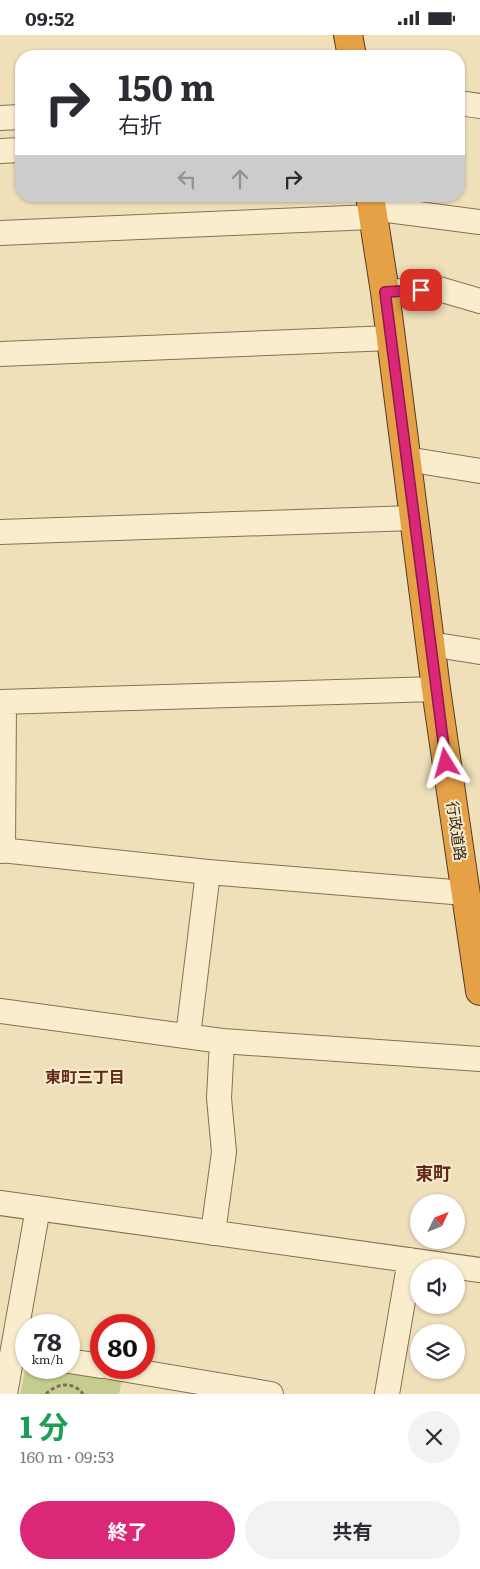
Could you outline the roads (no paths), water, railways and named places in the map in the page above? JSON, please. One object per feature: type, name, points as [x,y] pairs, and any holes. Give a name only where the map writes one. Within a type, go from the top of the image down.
[{"type":"highway","points":[[348,35],[351,50]]},
{"type":"highway","name":"行政道路","points":[[372,207],[385,292],[436,689],[479,985]]},
{"type":"street","points":[[465,104],[480,106]]},
{"type":"street","points":[[0,118],[15,117]]},
{"type":"street","points":[[0,151],[15,150]]},
{"type":"street","points":[[0,233],[372,207],[480,221]]},
{"type":"street","points":[[385,292],[438,289],[480,301]]},
{"type":"street","points":[[0,354],[390,338]]},
{"type":"street","points":[[406,459],[480,471]]},
{"type":"street","points":[[0,532],[413,518]]},
{"type":"street","points":[[430,644],[480,653]]},
{"type":"street","points":[[436,689],[2,702],[2,851],[208,872],[465,893]]},
{"type":"street","points":[[188,1036],[208,872]]},
{"type":"street","points":[[0,1011],[222,1041],[480,1059]]},
{"type":"street","points":[[213,1233],[224,1152],[219,1098],[222,1041]]},
{"type":"street","points":[[0,1203],[410,1260],[387,1394]]},
{"type":"street","points":[[24,1314],[38,1208]]},
{"type":"street","points":[[465,1267],[480,1269]]},
{"type":"street","points":[[5,1394],[15,1365]]},
{"type":"street","points":[[155,1375],[271,1394]]},
{"type":"district","name":"東町三丁目","points":[[85,1077]]},
{"type":"district","name":"東町","points":[[433,1174]]}]
